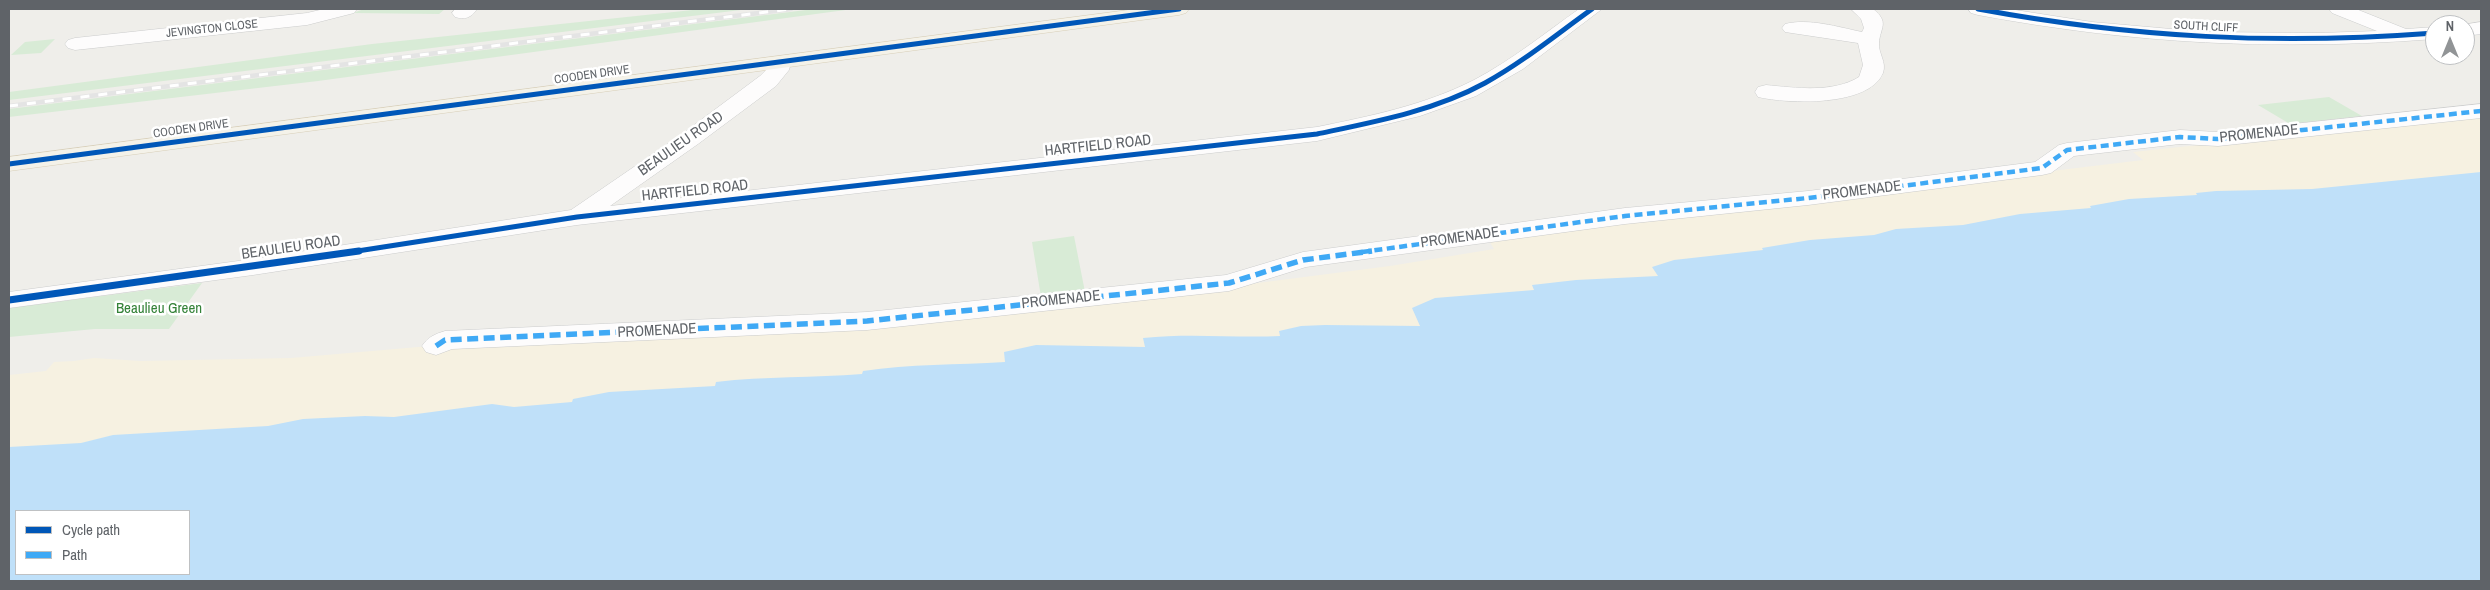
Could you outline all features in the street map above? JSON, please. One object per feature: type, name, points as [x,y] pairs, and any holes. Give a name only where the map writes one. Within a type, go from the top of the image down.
[{"type":"main road","name":"COODEN DRIVE","points":[[9,164],[1179,9]]},
{"type":"street","name":"JEVINGTON CLOSE","points":[[75,44],[307,19],[347,9]]},
{"type":"street","name":"HARTFIELD ROAD","points":[[577,217],[1317,134],[1425,108],[1470,91],[1503,71],[1592,9]]},
{"type":"street","points":[[1760,91],[1800,96],[1831,94],[1853,89],[1869,79],[1873,72],[1868,39],[1874,28],[1870,16],[1861,9]]},
{"type":"street","name":"SOUTH CLIFF","points":[[1978,9],[2098,30],[2224,40],[2315,40],[2425,34]]},
{"type":"street","points":[[2339,9],[2406,35]]},
{"type":"street","points":[[1787,28],[1822,30],[1868,39]]},
{"type":"street","name":"BEAULIEU ROAD","points":[[9,300],[272,264],[577,217],[768,81],[778,70],[780,62]]},
{"type":"street","name":"PROMENADE","points":[[436,346],[445,340],[867,321],[1219,284],[1303,260],[1625,216],[1808,198],[2042,168],[2067,150],[2180,137],[2218,138],[2481,111]]},
{"type":"green space","points":[[364,9],[445,9],[439,14],[353,13]]},
{"type":"green space","points":[[702,9],[749,9],[9,100],[9,92],[372,44]]},
{"type":"green space","points":[[814,9],[853,9],[318,81],[9,117],[9,109]]},
{"type":"green space","points":[[55,39],[41,53],[11,55],[25,42]]},
{"type":"green space","points":[[2329,97],[2362,116],[2290,124],[2258,105]]},
{"type":"green space","points":[[1074,236],[1085,292],[1041,297],[1032,242]]},
{"type":"green space","name":"Beaulieu Green","points":[[202,283],[169,329],[95,329],[9,337],[9,308]]},
{"type":"sand","points":[[2481,115],[2481,376],[2419,532],[9,581],[9,375],[46,371],[54,362],[94,358],[141,361],[291,358],[453,344],[1133,299],[1390,266],[1494,249],[1488,239],[2143,160],[2133,152]]},
{"type":"water","points":[[2481,172],[2481,581],[9,581],[9,447],[81,443],[113,435],[268,426],[303,419],[365,416],[394,417],[492,404],[514,407],[572,402],[573,399],[609,392],[715,386],[716,382],[734,380],[862,374],[863,371],[898,367],[1005,362],[1004,352],[1036,345],[1145,347],[1143,338],[1280,336],[1279,331],[1301,326],[1420,326],[1412,308],[1435,298],[1534,290],[1532,285],[1576,280],[1658,276],[1652,267],[1674,260],[1763,250],[1762,248],[1810,240],[1874,235],[1896,229],[1963,225],[2020,214],[2091,208],[2090,206],[2129,199],[2197,195],[2196,193],[2312,189]]},
{"type":"railway","points":[[9,106],[791,9]]},
{"type":"marked path","points":[[436,346],[445,340],[867,321],[1229,283],[1303,260],[1625,216],[1808,198],[2042,168],[2067,150],[2180,137],[2218,139],[2481,111]]},
{"type":"cycle path","points":[[9,164],[1179,9]]},
{"type":"cycle path","points":[[9,300],[253,267],[577,217],[1317,134],[1412,111],[1468,91],[1499,75],[1592,9]]},
{"type":"cycle path","points":[[1978,9],[2092,28],[2205,38],[2319,40],[2425,34]]}]
